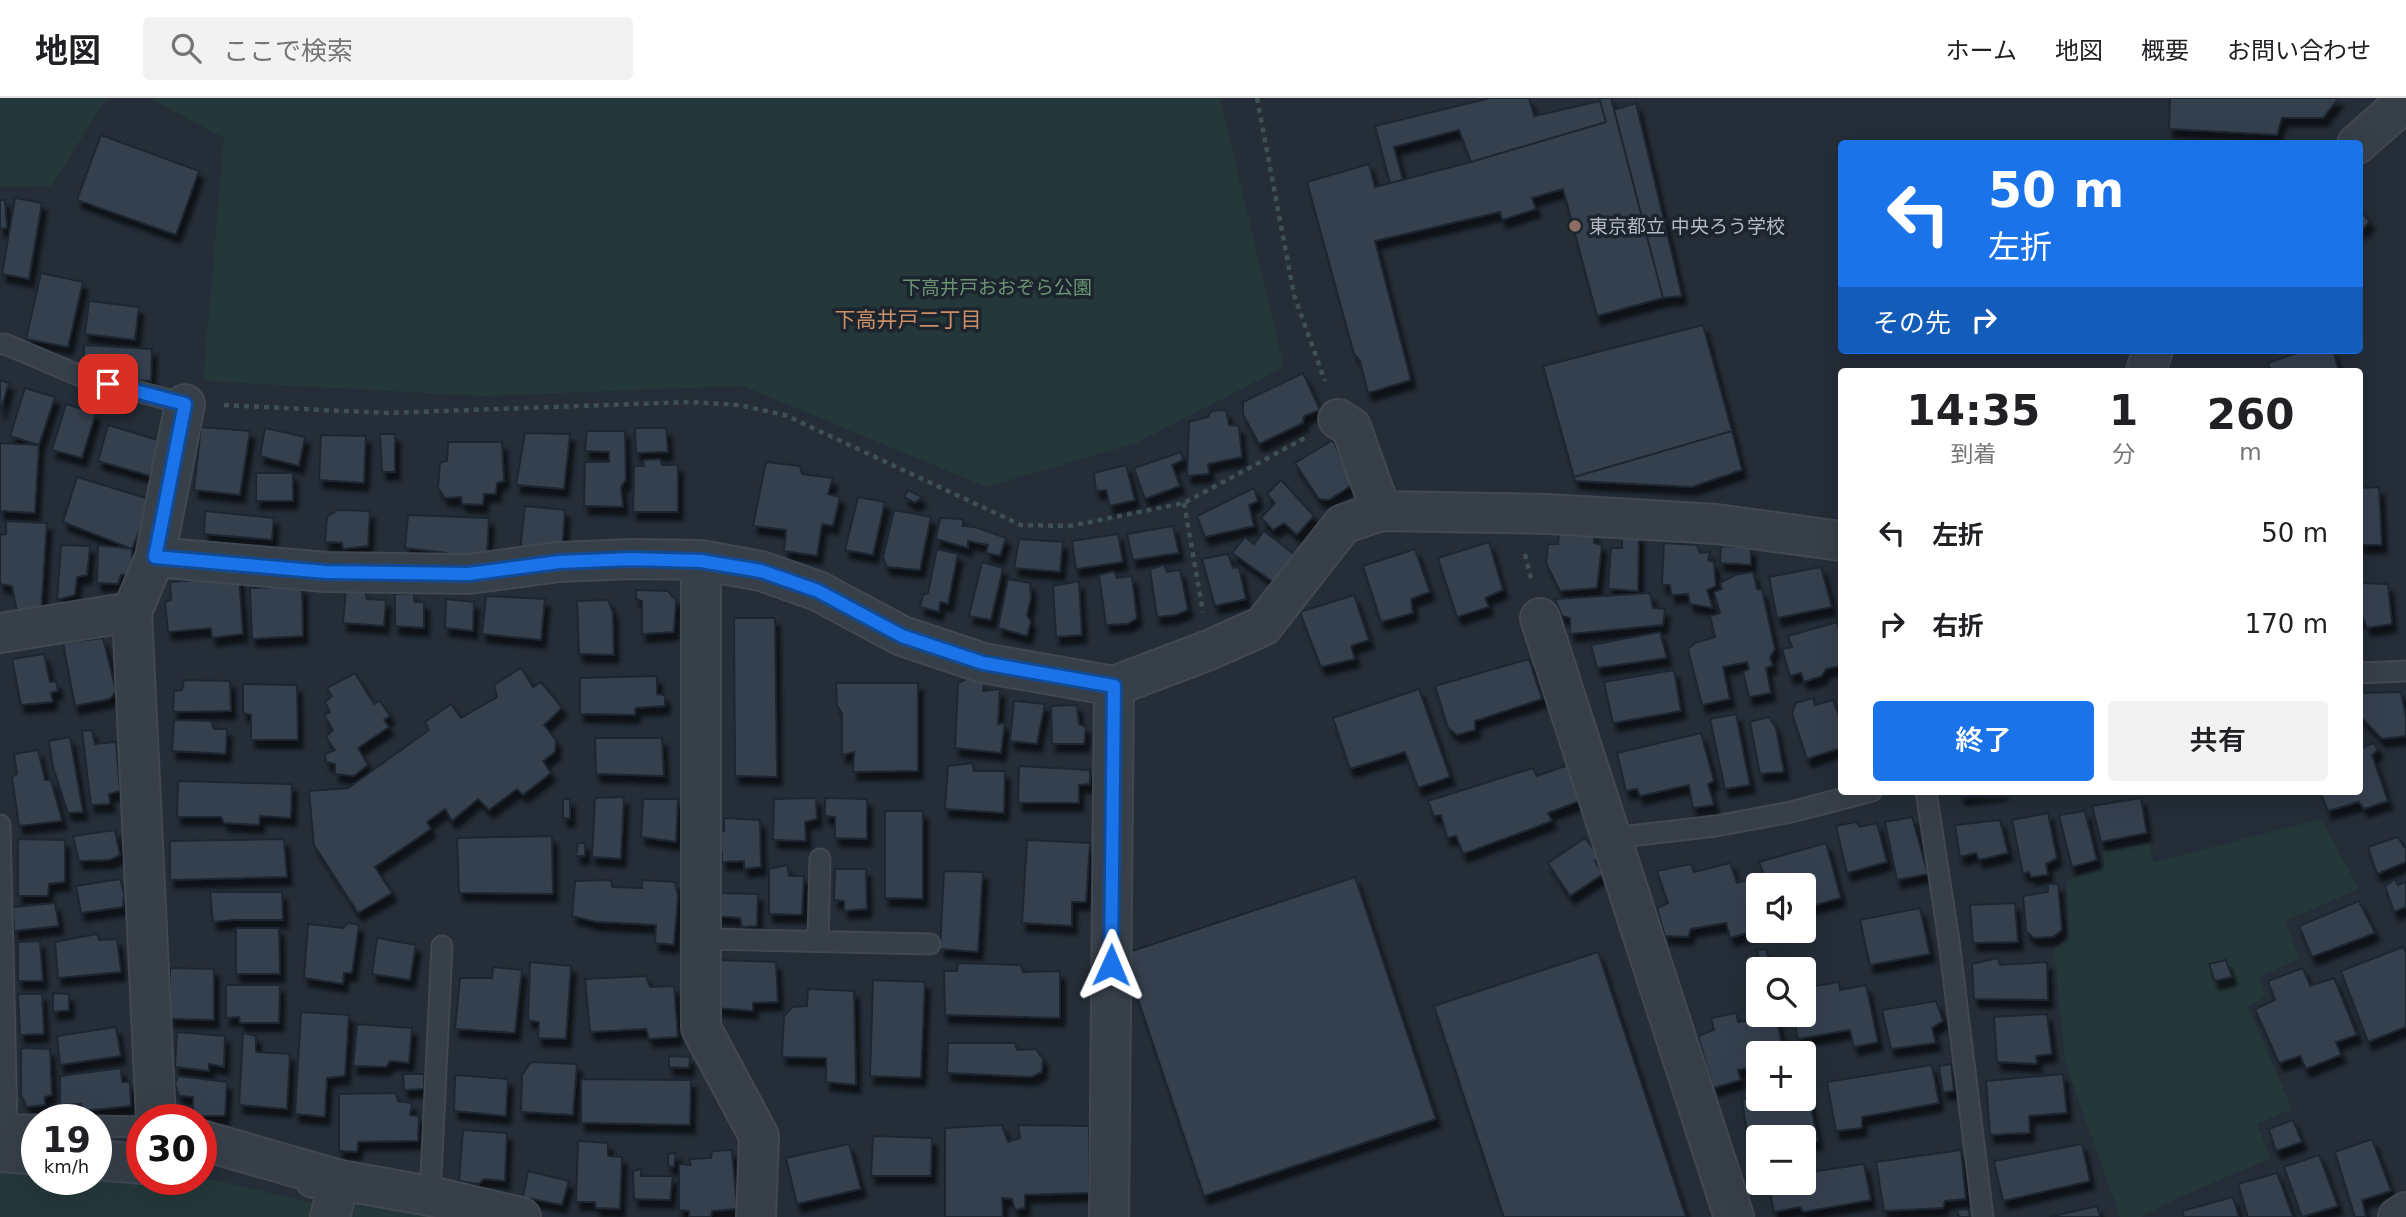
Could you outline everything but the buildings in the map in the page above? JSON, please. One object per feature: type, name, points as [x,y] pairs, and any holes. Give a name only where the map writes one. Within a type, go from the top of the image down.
[{"type":"street","points":[[2362,140],[2406,101]]},
{"type":"street","points":[[155,1104],[132,612],[155,557],[185,404]]},
{"type":"street","points":[[1338,419],[1352,428],[1381,511]]},
{"type":"street","points":[[155,557],[326,572],[468,574],[559,562],[632,559],[701,561],[761,571],[818,591],[902,636],[983,663],[1114,686],[1263,626],[1343,524],[1381,511],[1516,513],[1716,524],[1838,541]]},
{"type":"street","points":[[701,561],[701,1028],[759,1136],[756,1217]]},
{"type":"street","points":[[0,633],[132,612]]},
{"type":"street","points":[[1540,618],[1734,1217]]},
{"type":"street","points":[[1110,1217],[1114,686]]},
{"type":"street","points":[[217,1145],[340,1180]]},
{"type":"street","points":[[0,1152],[21,1154]]},
{"type":"street","points":[[217,1170],[340,1180],[430,1196],[521,1217]]},
{"type":"street","points":[[330,1217],[340,1180]]},
{"type":"street","points":[[2398,1217],[2406,1212]]},
{"type":"lane","points":[[0,344],[83,377],[185,404]]},
{"type":"lane","points":[[2363,673],[2406,671]]},
{"type":"lane","points":[[1612,838],[1716,826],[1791,812],[1857,795]]},
{"type":"lane","points":[[1927,795],[1949,941],[1983,1217]]},
{"type":"lane","points":[[0,825],[7,1125],[21,1125]]},
{"type":"lane","points":[[818,942],[820,859]]},
{"type":"lane","points":[[702,939],[930,944]]},
{"type":"lane","points":[[430,1196],[442,946]]},
{"type":"path","points":[[185,404],[387,413],[690,402],[739,405],[785,415],[1021,525],[1070,526],[1184,503],[1338,419],[1294,295],[1257,98]]},
{"type":"path","points":[[1184,503],[1209,650]]},
{"type":"path","points":[[1516,513],[1540,618]]},
{"type":"green space","points":[[0,98],[107,98],[51,186],[0,187]]},
{"type":"green space","name":"下高井戸おおぞら公園","points":[[149,98],[1220,98],[1284,367],[1136,443],[986,487],[743,386],[482,396],[203,381],[224,138]]},
{"type":"green space","points":[[2321,819],[2359,889],[2285,921],[2299,959],[2259,977],[2265,996],[2248,1007],[2292,1109],[2257,1124],[2271,1158],[2141,1217],[2120,1217],[2065,1062],[2054,947],[2068,939],[2067,880],[2104,867],[2103,851],[2149,843],[2154,862]]},
{"type":"green space","points":[[0,1160],[21,1162],[21,1195],[112,1195],[112,1172],[126,1176],[126,1195],[217,1195],[217,1181],[321,1205],[317,1217],[0,1217]]},
{"type":"green space","points":[[360,1193],[452,1217],[352,1217]]},
{"type":"place","name":"東京都立 中央ろう学校","points":[[1575,226]]},
{"type":"district","name":"下高井戸二丁目","points":[[908,320]]},
{"type":"route","points":[[108,384],[185,404],[155,557],[326,572],[468,574],[559,562],[632,559],[701,561],[761,571],[818,591],[902,636],[983,663],[1114,686],[1111,965]]}]
